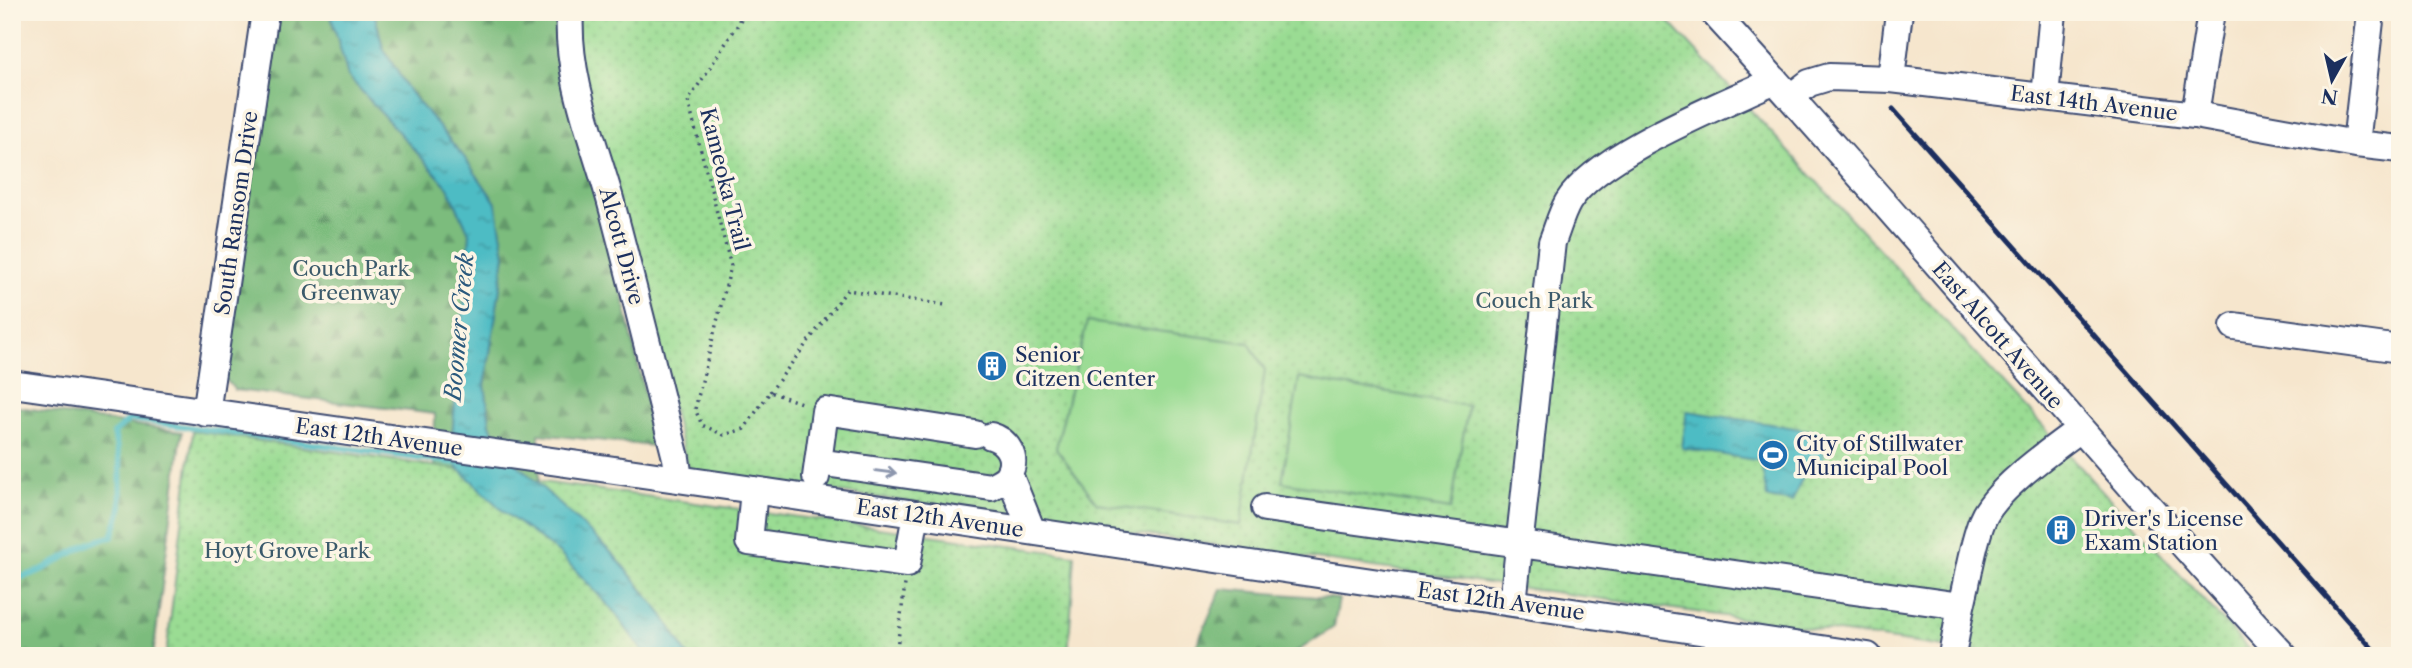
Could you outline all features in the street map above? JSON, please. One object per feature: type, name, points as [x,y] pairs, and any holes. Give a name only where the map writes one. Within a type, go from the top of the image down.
[{"type":"street","name":"South Ransom Drive","points":[[206,413],[265,12]]},
{"type":"street","name":"Alcott Drive","points":[[570,12],[568,37],[574,72],[624,255],[679,479]]},
{"type":"street","name":"East Alcott Avenue","points":[[1713,12],[2174,537],[2284,656]]},
{"type":"street","points":[[1891,79],[1899,12]]},
{"type":"street","points":[[2045,97],[2053,12]]},
{"type":"street","points":[[2195,115],[2211,12]]},
{"type":"street","points":[[2356,144],[2371,12]]},
{"type":"street","name":"East 14th Avenue","points":[[1513,603],[1552,242],[1568,202],[1598,170],[1640,145],[1783,89],[1829,77],[1891,79],[2195,115],[2356,144],[2400,149]]},
{"type":"street","points":[[2234,326],[2400,349]]},
{"type":"street","name":"East 12th Avenue","points":[[12,384],[679,479],[1868,656]]},
{"type":"street","points":[[813,499],[825,411],[1002,440],[1009,448],[1013,462],[1000,480],[1003,527]]},
{"type":"street","points":[[1952,656],[1982,519],[2013,482],[2041,457],[2080,429]]},
{"type":"street","points":[[818,462],[1000,480]]},
{"type":"street","points":[[1000,480],[1032,531]]},
{"type":"street","points":[[754,490],[749,542],[907,564],[916,514]]},
{"type":"street","points":[[1265,508],[1961,606]]},
{"type":"path","name":"Kameoka Trail","points":[[740,12],[739,23],[688,101],[731,266],[695,409],[702,425],[724,435],[744,429],[847,290],[946,306]]},
{"type":"path","points":[[739,23],[746,12]]},
{"type":"path","points":[[770,393],[825,411]]},
{"type":"path","points":[[896,656],[907,564]]},
{"type":"green space","name":"Couch Park Greenway","points":[[268,12],[330,12],[348,76],[448,187],[470,235],[450,460],[505,513],[434,471],[435,414],[235,390],[225,379]]},
{"type":"green space","points":[[374,12],[580,12],[574,72],[656,446],[539,434],[539,484],[688,656],[499,447],[490,424],[485,385],[505,255],[496,203],[464,157],[409,91],[383,48]]},
{"type":"green space","name":"Couch Park","points":[[578,12],[1660,12],[2255,656],[2009,656],[689,471],[577,54]]},
{"type":"green space","points":[[1087,322],[1249,343],[1265,370],[1241,525],[1097,503],[1056,448]]},
{"type":"green space","points":[[1299,378],[1468,406],[1451,509],[1282,482]]},
{"type":"green space","points":[[12,406],[182,432],[153,656],[12,656]]},
{"type":"green space","name":"Hoyt Grove Park","points":[[193,431],[1075,555],[1068,656],[166,656]]},
{"type":"green space","points":[[1221,589],[1339,599],[1334,627],[1290,656],[1192,656]]},
{"type":"water","points":[[330,12],[374,12],[383,48],[409,91],[464,157],[496,203],[505,255],[485,385],[490,424],[499,447],[614,555],[663,615],[688,656],[646,656],[612,609],[559,553],[505,513],[450,460],[470,235],[448,187],[348,76]]},
{"type":"water","name":"City of Stillwater Municipal Pool","points":[[1687,411],[1827,433],[1821,470],[1806,469],[1792,502],[1767,498],[1761,461],[1682,448]]},
{"type":"waterway","points":[[12,578],[37,572],[86,545],[112,537],[121,509],[120,464],[114,433],[130,419],[455,463]]},
{"type":"railway","points":[[1893,109],[2379,656]]},
{"type":"place","name":"Senior Citzen Center","points":[[992,366]]},
{"type":"place","name":"City of Stillwater Municipal Pool","points":[[1773,455]]},
{"type":"place","name":"Driver's License Exam Station","points":[[2061,530]]},
{"type":"water label","name":"Boomer Creek","points":[[459,327]]}]
